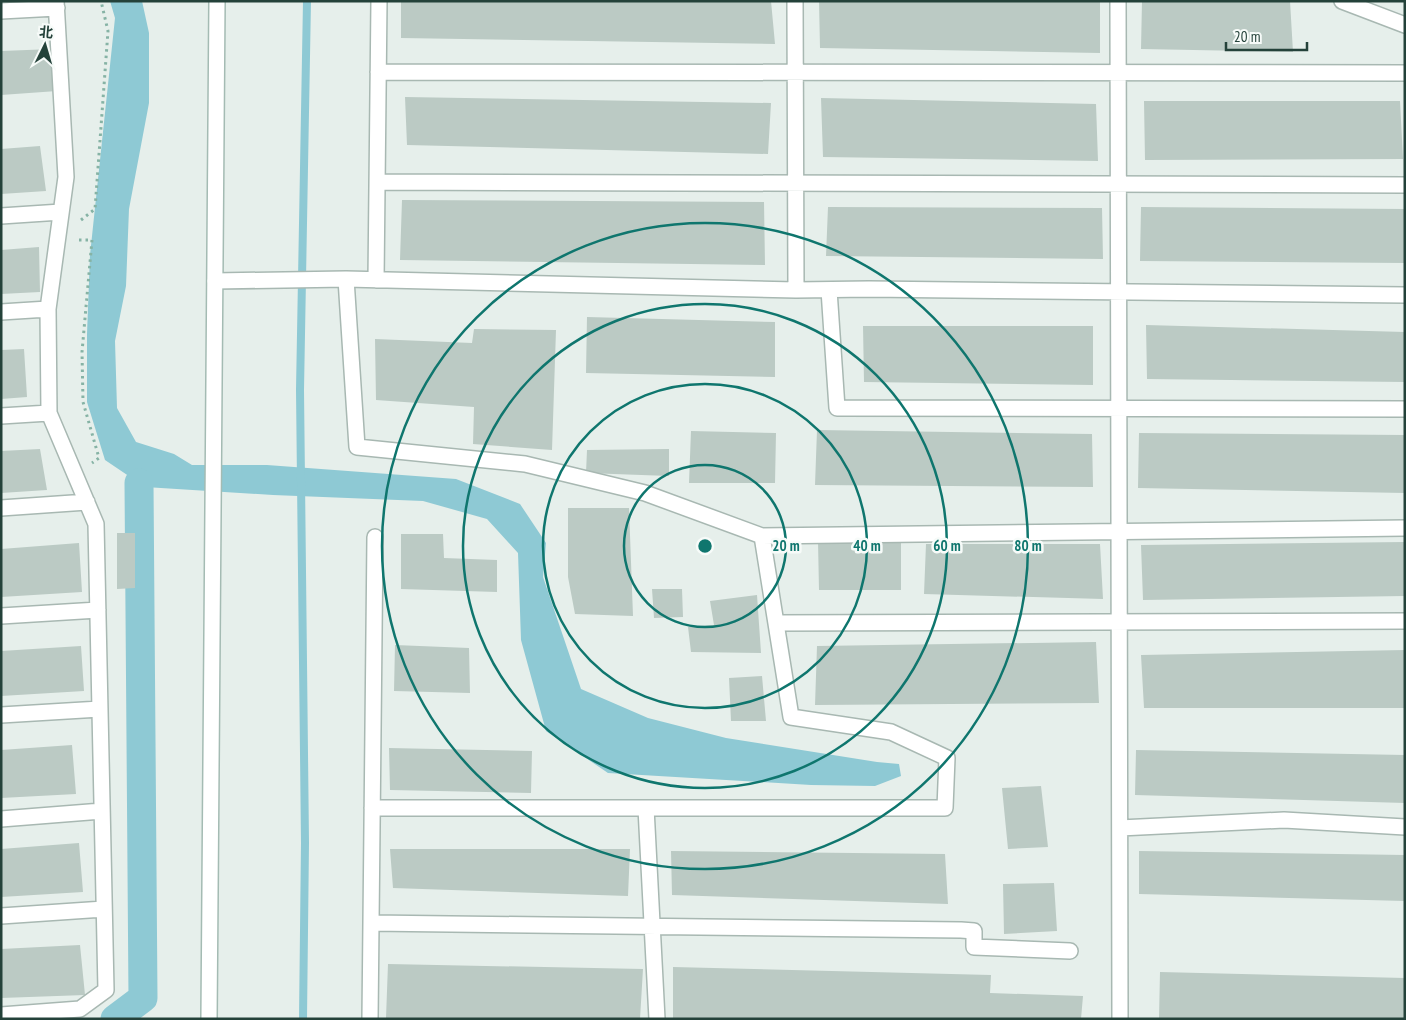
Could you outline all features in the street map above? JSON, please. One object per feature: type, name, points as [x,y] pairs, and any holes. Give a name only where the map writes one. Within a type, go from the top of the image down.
[{"type":"street","points":[[209,1019],[218,1]]},
{"type":"street","points":[[376,280],[379,1]]},
{"type":"street","points":[[795,1],[796,290]]},
{"type":"street","points":[[1118,1],[1120,1019]]},
{"type":"street","points":[[1342,1],[1405,26]]},
{"type":"street","points":[[1,11],[56,4],[66,177],[48,309],[49,413],[96,524],[106,990],[80,1009],[1,1015]]},
{"type":"street","points":[[378,72],[1405,73]]},
{"type":"street","points":[[377,182],[1405,185]]},
{"type":"street","points":[[1,216],[61,212]]},
{"type":"street","points":[[215,281],[346,279],[796,290],[1405,295]]},
{"type":"street","points":[[346,279],[357,447],[524,464],[644,493],[762,536],[1405,528]]},
{"type":"street","points":[[829,290],[837,408],[1405,409]]},
{"type":"street","points":[[1,312],[48,309]]},
{"type":"street","points":[[1,416],[49,413]]},
{"type":"street","points":[[1,508],[87,502]]},
{"type":"street","points":[[372,808],[945,808],[946,758],[891,732],[791,716],[762,536]]},
{"type":"street","points":[[370,1019],[375,537]]},
{"type":"street","points":[[1,616],[98,610]]},
{"type":"street","points":[[776,623],[1405,621]]},
{"type":"street","points":[[1,715],[100,709]]},
{"type":"street","points":[[646,808],[657,1019]]},
{"type":"street","points":[[1,819],[102,811]]},
{"type":"street","points":[[1120,828],[1284,820],[1405,827]]},
{"type":"street","points":[[1,916],[104,909]]},
{"type":"street","points":[[371,924],[961,930],[974,931],[974,947],[1070,951]]},
{"type":"water","points":[[110,1],[142,1],[149,33],[149,103],[129,209],[126,286],[115,341],[117,408],[136,442],[174,454],[192,465],[267,465],[456,479],[520,504],[546,543],[543,577],[581,689],[648,718],[726,738],[899,764],[901,776],[875,786],[811,785],[608,773],[546,731],[521,640],[518,553],[487,519],[423,501],[273,495],[145,487],[105,460],[87,402],[87,334],[90,255],[115,18]]},
{"type":"building","points":[[401,1],[771,1],[775,44],[401,38]]},
{"type":"building","points":[[819,1],[1100,1],[1100,53],[820,48]]},
{"type":"building","points":[[1142,1],[1290,1],[1293,52],[1141,49]]},
{"type":"building","points":[[53,49],[57,91],[1,95],[1,51]]},
{"type":"building","points":[[405,97],[771,103],[768,154],[407,145]]},
{"type":"building","points":[[821,98],[1096,104],[1098,161],[823,157]]},
{"type":"building","points":[[1144,101],[1400,101],[1403,159],[1145,160]]},
{"type":"building","points":[[40,146],[46,191],[1,194],[1,149]]},
{"type":"building","points":[[402,200],[764,202],[765,265],[400,260]]},
{"type":"building","points":[[828,207],[1102,208],[1103,259],[826,256]]},
{"type":"building","points":[[1141,207],[1405,209],[1405,263],[1140,261]]},
{"type":"building","points":[[39,247],[40,292],[1,294],[1,250]]},
{"type":"building","points":[[587,317],[775,322],[775,377],[586,373]]},
{"type":"building","points":[[1146,325],[1405,332],[1405,382],[1147,379]]},
{"type":"building","points":[[863,326],[1093,326],[1093,385],[864,382]]},
{"type":"building","points":[[474,329],[556,330],[552,450],[473,444],[474,407],[376,400],[375,339],[472,343]]},
{"type":"building","points":[[24,349],[27,397],[1,399],[1,350]]},
{"type":"building","points":[[817,430],[1092,434],[1093,487],[815,485]]},
{"type":"building","points":[[691,431],[776,433],[775,483],[689,483]]},
{"type":"building","points":[[1139,433],[1405,435],[1405,493],[1138,488]]},
{"type":"building","points":[[40,449],[47,490],[1,493],[1,451]]},
{"type":"building","points":[[669,449],[669,476],[586,473],[587,450]]},
{"type":"building","points":[[568,508],[629,508],[633,616],[575,614],[568,577]]},
{"type":"building","points":[[117,533],[135,533],[135,588],[117,589]]},
{"type":"building","points":[[401,534],[443,534],[444,558],[497,560],[497,592],[401,589]]},
{"type":"building","points":[[818,541],[901,543],[901,590],[819,590]]},
{"type":"building","points":[[1405,542],[1405,596],[1143,600],[1141,545]]},
{"type":"building","points":[[79,543],[82,592],[1,597],[1,549]]},
{"type":"building","points":[[926,544],[1100,544],[1103,599],[924,594]]},
{"type":"building","points":[[652,589],[682,589],[683,617],[654,618]]},
{"type":"building","points":[[757,595],[761,653],[691,652],[688,627],[714,625],[710,601]]},
{"type":"building","points":[[1096,642],[1099,703],[815,705],[817,646]]},
{"type":"building","points":[[395,645],[469,648],[470,693],[394,691]]},
{"type":"building","points":[[81,646],[84,691],[1,696],[1,651]]},
{"type":"building","points":[[1405,650],[1405,708],[1144,708],[1141,655]]},
{"type":"building","points":[[762,676],[766,721],[731,721],[729,678]]},
{"type":"building","points":[[72,745],[76,794],[1,798],[1,750]]},
{"type":"building","points":[[389,748],[532,751],[531,793],[390,790]]},
{"type":"building","points":[[1136,750],[1405,755],[1405,803],[1135,795]]},
{"type":"building","points":[[1041,786],[1048,847],[1008,849],[1002,788]]},
{"type":"building","points":[[79,843],[83,892],[1,897],[1,849]]},
{"type":"building","points":[[390,849],[630,849],[628,896],[393,888]]},
{"type":"building","points":[[671,851],[945,854],[948,904],[672,895]]},
{"type":"building","points":[[1139,851],[1405,855],[1405,901],[1139,894]]},
{"type":"building","points":[[1054,883],[1057,931],[1004,934],[1003,884]]},
{"type":"building","points":[[80,945],[85,995],[1,998],[1,949]]},
{"type":"building","points":[[388,964],[643,969],[640,1019],[386,1018]]},
{"type":"building","points":[[673,967],[991,975],[990,993],[1083,996],[1081,1019],[673,1019]]},
{"type":"building","points":[[1160,972],[1405,978],[1405,1019],[1159,1019]]},
{"type":"waterway","points":[[303,1019],[305,843],[300,390],[307,1]]},
{"type":"waterway","points":[[115,1019],[143,998],[139,483]]}]
